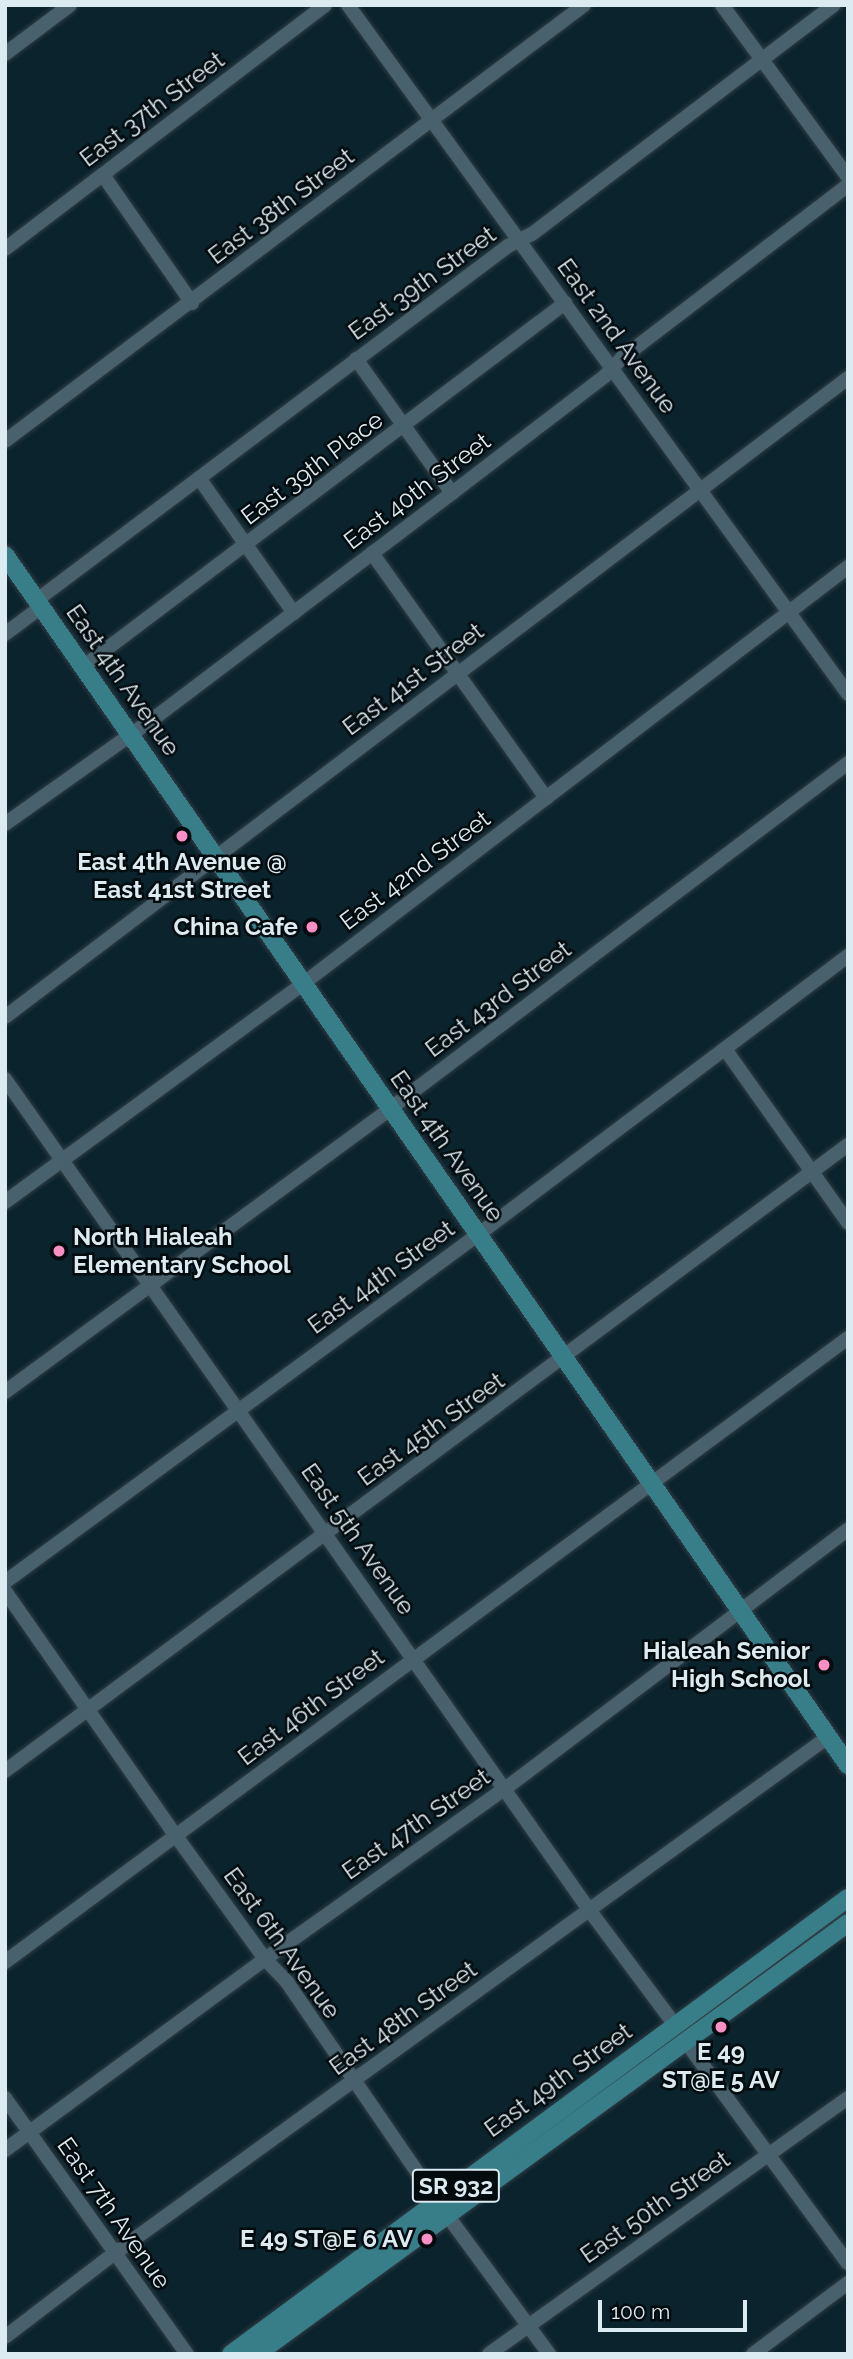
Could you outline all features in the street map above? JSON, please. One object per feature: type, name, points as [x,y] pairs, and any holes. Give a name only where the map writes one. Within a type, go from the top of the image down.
[{"type":"main road","name":"East 4th Avenue","points":[[5,555],[848,1765]]},
{"type":"main road","name":"East 49th Street","points":[[257,2354],[675,2025],[848,1898]]},
{"type":"main road","name":"East 49th Street","points":[[231,2354],[441,2207],[609,2097],[848,1923]]},
{"type":"main road","points":[[686,2042],[691,2025],[729,1995],[740,1977]]},
{"type":"main road","points":[[609,2097],[615,2085],[670,2044],[675,2025]]},
{"type":"street","points":[[7,47],[70,5]]},
{"type":"street","name":"East 37th Street","points":[[5,249],[326,5]]},
{"type":"street","name":"East 2nd Avenue","points":[[348,5],[848,694]]},
{"type":"street","name":"East 38th Street","points":[[5,441],[192,303],[584,5]]},
{"type":"street","points":[[722,5],[848,177]]},
{"type":"street","name":"East 39th Street","points":[[5,634],[72,573],[508,246],[521,241],[834,5]]},
{"type":"street","points":[[103,175],[192,303]]},
{"type":"street","name":"East 40th Street","points":[[5,824],[131,734],[452,494],[848,185]]},
{"type":"street","name":"East 39th Place","points":[[84,666],[247,546],[565,303]]},
{"type":"street","points":[[356,359],[452,494]]},
{"type":"street","name":"East 41st Street","points":[[5,1017],[848,378]]},
{"type":"street","points":[[199,478],[295,612]]},
{"type":"street","points":[[372,553],[547,798]]},
{"type":"street","name":"East 42nd Street","points":[[5,1202],[304,983],[848,568]]},
{"type":"street","name":"East 43rd Street","points":[[5,1392],[391,1108],[848,763]]},
{"type":"street","name":"East 44th Street","points":[[5,1582],[479,1234],[848,956]]},
{"type":"street","points":[[725,1049],[848,1223]]},
{"type":"street","name":"East 5th Avenue","points":[[5,1079],[415,1658],[590,1911],[675,2025]]},
{"type":"street","name":"East 45th Street","points":[[5,1771],[848,1146]]},
{"type":"street","name":"East 46th Street","points":[[5,1962],[848,1338]]},
{"type":"street","name":"East 47th Street","points":[[5,2150],[265,1959],[506,1788],[848,1529]]},
{"type":"street","name":"East 6th Avenue","points":[[5,1591],[176,1836],[265,1959],[286,1982],[441,2207],[549,2354]]},
{"type":"street","name":"East 48th Street","points":[[5,2337],[115,2253],[828,1737]]},
{"type":"street","points":[[686,2042],[848,2263]]},
{"type":"street","name":"East 7th Avenue","points":[[5,2098],[187,2354]]},
{"type":"street","name":"East 50th Street","points":[[489,2354],[848,2098]]},
{"type":"street","points":[[753,2354],[848,2283]]},
{"type":"place","name":"East 4th Avenue @ East 41st Street","points":[[182,836]]},
{"type":"place","name":"China Cafe","points":[[312,927]]},
{"type":"place","name":"North Hialeah Elementary School","points":[[59,1251]]},
{"type":"place","name":"Hialeah Senior High School","points":[[824,1665]]},
{"type":"place","name":"E 49 ST@E 5 AV","points":[[721,2027]]},
{"type":"place","name":"E 49 ST@E 6 AV","points":[[427,2239]]}]
